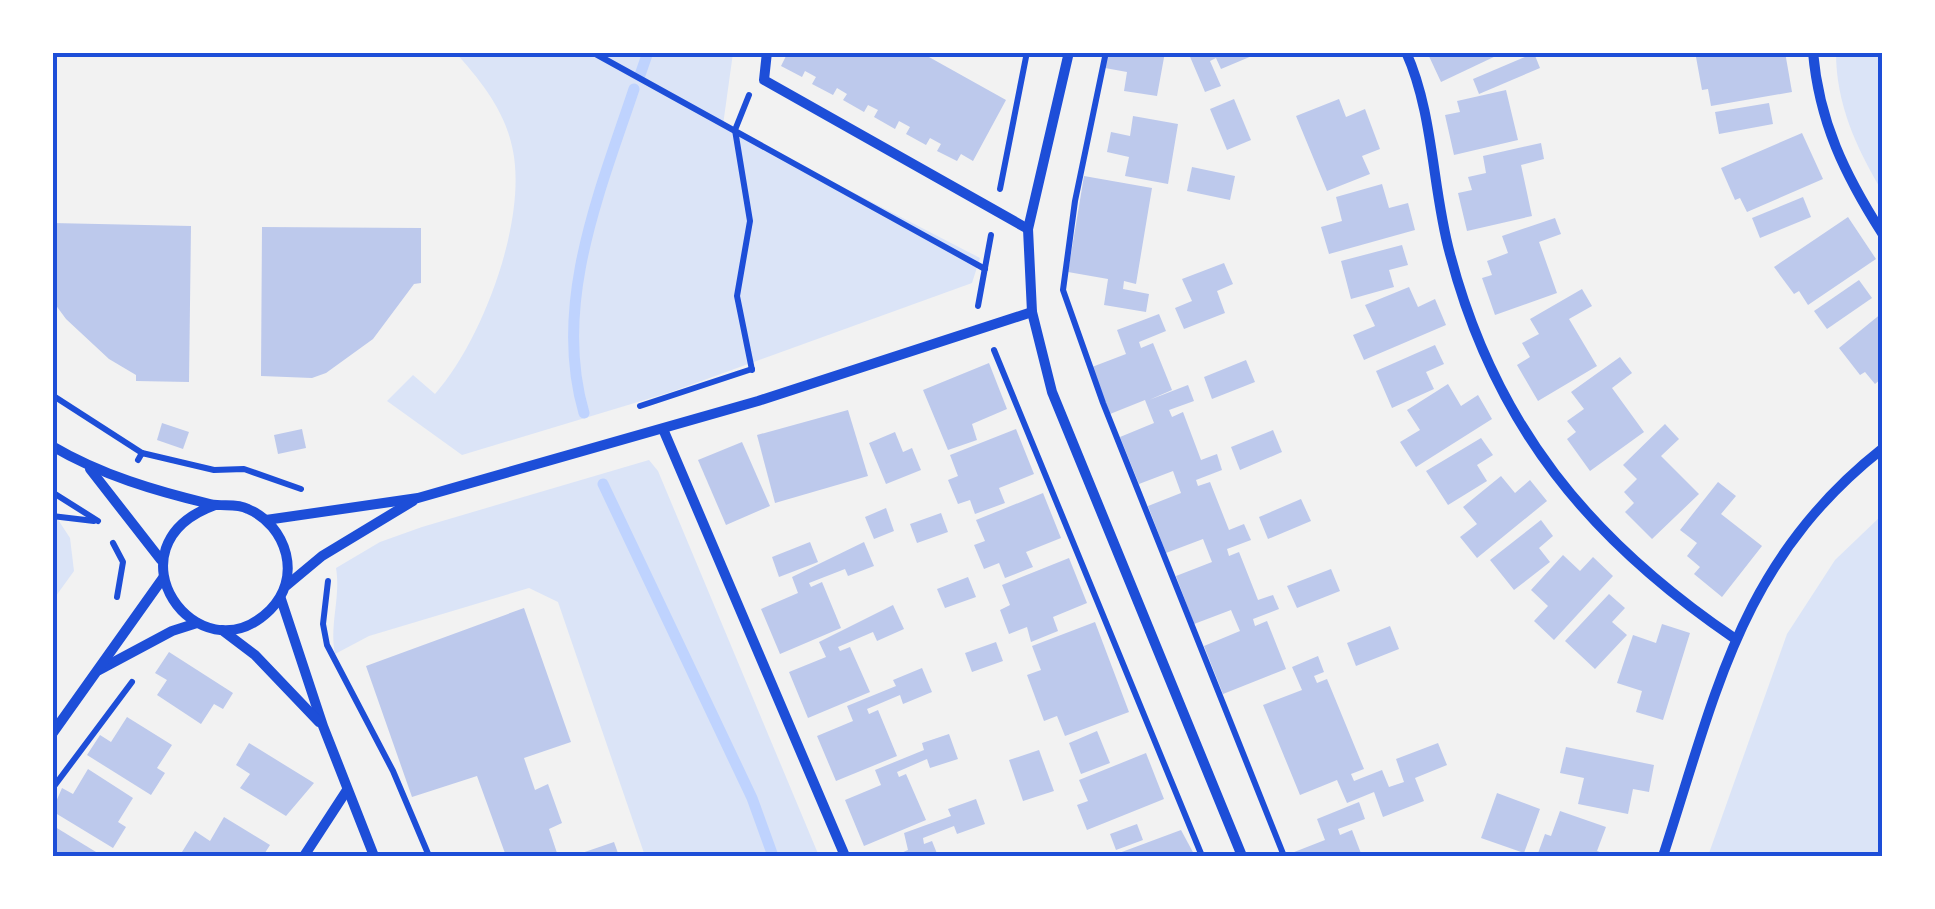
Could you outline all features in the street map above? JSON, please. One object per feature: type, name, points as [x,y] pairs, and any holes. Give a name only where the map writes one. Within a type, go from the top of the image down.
[{"type":"street","points":[[767,52],[764,80],[1028,229]]},
{"type":"street","points":[[1068,52],[1028,229],[1032,312],[1052,392],[1242,856]]},
{"type":"street","points":[[1406,52],[1421,106],[1450,254],[1484,350],[1528,438],[1568,494],[1614,546],[1671,595],[1734,638]]},
{"type":"street","points":[[1813,52],[1816,91],[1831,143],[1882,233]]},
{"type":"street","points":[[266,520],[418,498],[663,430],[1032,312]]},
{"type":"street","points":[[663,430],[845,856]]},
{"type":"street","points":[[52,446],[89,468],[215,505],[248,508],[266,520],[280,537],[288,558],[286,586],[281,598],[259,620],[222,630]]},
{"type":"street","points":[[1663,856],[1734,638],[1778,558],[1814,511],[1882,449]]},
{"type":"street","points":[[89,468],[161,560]]},
{"type":"street","points":[[286,586],[322,556],[418,498]]},
{"type":"street","points":[[197,624],[170,598],[161,560],[172,535],[194,513],[215,505]]},
{"type":"street","points":[[52,734],[163,578]]},
{"type":"street","points":[[281,598],[323,726],[374,856]]},
{"type":"street","points":[[98,670],[172,630],[197,624],[222,630],[254,655],[323,726]]},
{"type":"street","points":[[304,856],[348,790]]},
{"type":"path","points":[[592,52],[985,268]]},
{"type":"path","points":[[1106,52],[1075,201],[1063,290],[1069,317],[1284,856]]},
{"type":"path","points":[[758,401],[737,296],[750,221],[735,130],[744,99],[764,80]]},
{"type":"path","points":[[52,395],[142,453]]},
{"type":"path","points":[[301,489],[310,514]]},
{"type":"path","points":[[52,492],[100,522],[52,516]]},
{"type":"path","points":[[322,556],[330,593],[323,624],[326,645],[394,771],[429,856]]},
{"type":"shaded area","points":[[456,53],[733,53],[723,125],[980,258],[972,283],[671,392],[462,455],[387,401],[413,375],[435,394],[469,344],[484,313],[507,245],[516,180],[510,137],[491,98]]},
{"type":"shaded area","points":[[1836,53],[1882,53],[1882,191],[1849,125]]},
{"type":"shaded area","points":[[649,460],[658,471],[819,856],[645,856],[558,602],[529,588],[369,636],[335,654],[336,568],[380,542],[422,527]]},
{"type":"shaded area","points":[[53,512],[70,538],[74,571],[53,600]]},
{"type":"shaded area","points":[[1882,515],[1882,856],[1708,856],[1787,634],[1835,560]]},
{"type":"building","points":[[788,52],[920,52],[1006,100],[973,161],[961,154],[957,161],[937,151],[941,144],[930,138],[926,145],[906,134],[910,127],[899,121],[895,129],[874,117],[878,110],[868,105],[864,112],[843,100],[847,94],[837,88],[833,95],[812,84],[816,77],[805,71],[802,77],[781,66]]},
{"type":"building","points":[[1107,52],[1165,52],[1157,96],[1124,91],[1127,72],[1105,68]]},
{"type":"building","points":[[1188,52],[1259,53],[1221,69],[1216,58],[1210,61],[1221,86],[1205,92]]},
{"type":"building","points":[[1427,52],[1496,52],[1498,55],[1441,82]]},
{"type":"building","points":[[1721,52],[1785,52],[1792,92],[1711,106],[1708,89],[1702,90],[1696,57]]},
{"type":"building","points":[[1534,53],[1540,68],[1479,94],[1473,79]]},
{"type":"building","points":[[1506,90],[1518,140],[1454,155],[1445,115],[1460,112],[1457,101]]},
{"type":"building","points":[[1234,99],[1251,140],[1227,150],[1210,109]]},
{"type":"building","points":[[1339,99],[1346,117],[1365,109],[1380,149],[1362,156],[1370,174],[1327,191],[1296,116]]},
{"type":"building","points":[[1769,103],[1773,124],[1719,134],[1715,112]]},
{"type":"building","points":[[1133,116],[1178,124],[1168,184],[1125,176],[1129,157],[1107,152],[1111,132],[1130,136]]},
{"type":"building","points":[[1802,133],[1823,179],[1747,212],[1740,198],[1735,200],[1721,168]]},
{"type":"building","points":[[1541,143],[1544,159],[1521,165],[1532,216],[1467,231],[1458,193],[1472,190],[1468,177],[1486,173],[1483,156]]},
{"type":"building","points":[[1192,167],[1235,176],[1230,200],[1187,191]]},
{"type":"building","points":[[1084,176],[1152,188],[1136,284],[1124,281],[1123,289],[1149,294],[1146,312],[1104,305],[1108,279],[1068,272]]},
{"type":"building","points":[[1382,184],[1389,208],[1408,203],[1415,230],[1329,254],[1321,227],[1342,221],[1336,197]]},
{"type":"building","points":[[1803,197],[1811,217],[1760,238],[1752,218]]},
{"type":"building","points":[[1848,217],[1876,259],[1808,305],[1799,291],[1794,294],[1774,267]]},
{"type":"building","points":[[1555,218],[1561,234],[1539,242],[1557,293],[1495,315],[1482,278],[1492,275],[1487,261],[1508,253],[1502,236]]},
{"type":"building","points":[[52,223],[191,226],[189,382],[136,381],[136,375],[109,359],[66,319],[52,300]]},
{"type":"building","points":[[262,227],[421,228],[421,283],[414,284],[373,339],[326,373],[312,378],[261,376]]},
{"type":"building","points":[[1402,245],[1408,265],[1389,270],[1394,287],[1351,299],[1341,261]]},
{"type":"building","points":[[1224,263],[1233,284],[1217,291],[1225,313],[1184,329],[1175,308],[1192,301],[1182,279]]},
{"type":"building","points":[[1859,280],[1872,298],[1827,329],[1814,311]]},
{"type":"building","points":[[1409,287],[1418,307],[1435,299],[1446,325],[1364,360],[1353,335],[1375,326],[1365,305]]},
{"type":"building","points":[[1582,289],[1592,306],[1569,319],[1597,366],[1538,401],[1517,365],[1530,357],[1522,343],[1539,334],[1530,319]]},
{"type":"building","points":[[1882,313],[1882,378],[1875,384],[1865,372],[1860,375],[1839,348]]},
{"type":"building","points":[[1159,314],[1166,331],[1139,342],[1141,348],[1153,343],[1172,390],[1149,400],[1188,385],[1194,401],[1169,410],[1172,417],[1183,412],[1201,460],[1217,454],[1222,470],[1196,480],[1198,486],[1210,482],[1229,530],[1244,524],[1251,540],[1227,549],[1229,556],[1239,552],[1258,600],[1273,595],[1279,609],[1253,619],[1255,626],[1267,621],[1286,669],[1223,694],[1204,646],[1240,631],[1231,610],[1194,624],[1176,576],[1212,562],[1203,539],[1166,553],[1148,506],[1181,493],[1173,471],[1139,484],[1120,437],[1154,423],[1145,400],[1110,414],[1092,367],[1126,354],[1117,330]]},
{"type":"building","points":[[1435,345],[1444,364],[1426,372],[1434,389],[1392,408],[1376,371]]},
{"type":"building","points":[[1620,357],[1632,373],[1612,388],[1644,432],[1590,471],[1567,439],[1576,432],[1567,421],[1584,409],[1571,392]]},
{"type":"building","points":[[1246,360],[1255,382],[1212,399],[1204,377]]},
{"type":"building","points":[[989,363],[1007,409],[972,424],[977,440],[948,450],[923,390]]},
{"type":"building","points":[[1448,384],[1461,406],[1478,395],[1492,419],[1416,467],[1400,442],[1420,430],[1407,410]]},
{"type":"building","points":[[848,410],[868,476],[775,503],[757,435]]},
{"type":"building","points":[[162,423],[189,432],[183,449],[157,440]]},
{"type":"building","points":[[1665,424],[1679,439],[1661,456],[1699,494],[1652,539],[1625,512],[1634,503],[1624,492],[1637,479],[1623,465]]},
{"type":"building","points":[[302,429],[306,448],[278,454],[274,435]]},
{"type":"building","points":[[1016,429],[1034,474],[999,488],[1005,503],[975,514],[970,500],[958,504],[948,480],[958,476],[950,455]]},
{"type":"building","points":[[1273,430],[1282,452],[1240,470],[1231,447]]},
{"type":"building","points":[[895,432],[903,452],[912,448],[921,470],[886,484],[869,443]]},
{"type":"building","points":[[1481,438],[1493,455],[1477,465],[1487,481],[1448,505],[1426,471]]},
{"type":"building","points":[[742,442],[770,506],[726,525],[698,460]]},
{"type":"building","points":[[1501,476],[1515,493],[1530,480],[1547,501],[1477,558],[1460,537],[1477,524],[1463,507]]},
{"type":"building","points":[[1718,482],[1736,496],[1721,514],[1762,546],[1722,597],[1694,574],[1700,567],[1687,556],[1697,543],[1680,530]]},
{"type":"building","points":[[1043,493],[1061,538],[1026,552],[1033,567],[1005,578],[999,563],[984,569],[974,545],[985,541],[976,520]]},
{"type":"building","points":[[1301,499],[1311,521],[1268,539],[1259,517]]},
{"type":"building","points":[[886,508],[894,531],[874,539],[865,517]]},
{"type":"building","points":[[941,513],[948,532],[917,543],[910,524]]},
{"type":"building","points":[[1541,520],[1553,536],[1539,548],[1550,562],[1514,590],[1490,560]]},
{"type":"building","points":[[810,542],[818,562],[779,577],[772,557]]},
{"type":"building","points":[[864,542],[874,566],[848,576],[845,569],[809,583],[811,587],[822,582],[841,628],[780,654],[761,609],[798,593],[792,577]]},
{"type":"building","points":[[1563,555],[1580,571],[1593,557],[1613,576],[1554,640],[1534,621],[1548,606],[1531,590]]},
{"type":"building","points":[[1069,558],[1087,603],[1053,617],[1058,631],[1031,642],[1027,627],[1009,634],[1000,610],[1010,605],[1002,585]]},
{"type":"building","points":[[1331,569],[1340,591],[1297,608],[1287,586]]},
{"type":"building","points":[[968,577],[976,597],[945,608],[937,589]]},
{"type":"building","points":[[1609,594],[1625,608],[1612,622],[1627,635],[1595,669],[1565,641]]},
{"type":"building","points":[[893,605],[904,629],[877,641],[873,632],[838,647],[840,651],[850,647],[870,692],[808,718],[789,672],[826,657],[819,642]]},
{"type":"building","points":[[524,608],[571,742],[524,758],[535,790],[548,784],[562,823],[549,829],[558,856],[506,856],[477,776],[412,797],[366,666]]},
{"type":"building","points":[[1095,622],[1129,712],[1065,736],[1057,716],[1044,721],[1027,675],[1041,670],[1032,646]]},
{"type":"building","points":[[1662,624],[1690,633],[1663,720],[1636,712],[1642,691],[1617,683],[1633,635],[1656,643]]},
{"type":"building","points":[[1390,626],[1399,649],[1356,666],[1347,643]]},
{"type":"building","points":[[996,642],[1003,661],[972,672],[965,653]]},
{"type":"building","points":[[169,652],[233,693],[223,709],[214,704],[201,724],[157,695],[167,680],[155,673]]},
{"type":"building","points":[[1318,656],[1324,672],[1314,676],[1317,683],[1327,679],[1364,769],[1351,774],[1354,781],[1382,770],[1389,787],[1404,782],[1396,759],[1438,743],[1447,765],[1415,778],[1424,801],[1383,817],[1374,792],[1347,803],[1337,780],[1300,795],[1263,705],[1302,690],[1292,667]]},
{"type":"building","points":[[922,668],[932,692],[903,704],[900,695],[867,709],[869,714],[878,710],[897,756],[836,781],[817,736],[853,721],[847,706],[896,686],[893,680]]},
{"type":"building","points":[[127,717],[172,745],[157,768],[165,773],[151,795],[87,755],[100,735],[111,742]]},
{"type":"building","points":[[1097,731],[1110,763],[1081,774],[1069,743]]},
{"type":"building","points":[[949,734],[958,759],[930,768],[927,759],[897,772],[899,777],[906,774],[926,820],[864,846],[845,800],[881,785],[875,770],[924,750],[922,743]]},
{"type":"building","points":[[249,743],[314,783],[286,816],[240,788],[250,774],[236,765]]},
{"type":"building","points":[[1566,747],[1654,765],[1649,792],[1633,789],[1628,814],[1578,804],[1584,778],[1560,773]]},
{"type":"building","points":[[1039,750],[1054,791],[1023,801],[1009,760]]},
{"type":"building","points":[[1146,753],[1164,799],[1087,830],[1077,805],[1088,801],[1079,780]]},
{"type":"building","points":[[88,769],[133,798],[118,822],[126,827],[113,848],[52,811],[62,788],[73,794]]},
{"type":"building","points":[[1497,793],[1540,809],[1524,853],[1481,838]]},
{"type":"building","points":[[976,799],[985,824],[957,834],[954,826],[923,838],[924,844],[932,841],[938,856],[894,856],[908,850],[904,833],[951,816],[948,809]]},
{"type":"building","points":[[1359,802],[1365,819],[1338,829],[1340,835],[1352,830],[1362,856],[1284,856],[1325,840],[1317,819]]},
{"type":"building","points":[[1560,811],[1606,827],[1597,851],[1611,856],[1537,856],[1545,834],[1551,836]]},
{"type":"building","points":[[224,817],[270,845],[263,856],[188,856],[182,852],[195,831],[210,841]]},
{"type":"building","points":[[1137,824],[1143,840],[1116,850],[1110,834]]},
{"type":"building","points":[[52,825],[96,852],[93,856],[52,856]]},
{"type":"building","points":[[1181,830],[1195,856],[1111,856]]},
{"type":"building","points":[[614,842],[619,856],[573,856]]},
{"type":"waterway","points":[[640,75],[648,52]]},
{"type":"waterway","points":[[584,413],[576,372],[577,289],[595,208],[634,89]]},
{"type":"waterway","points":[[603,484],[752,798],[773,856]]}]
